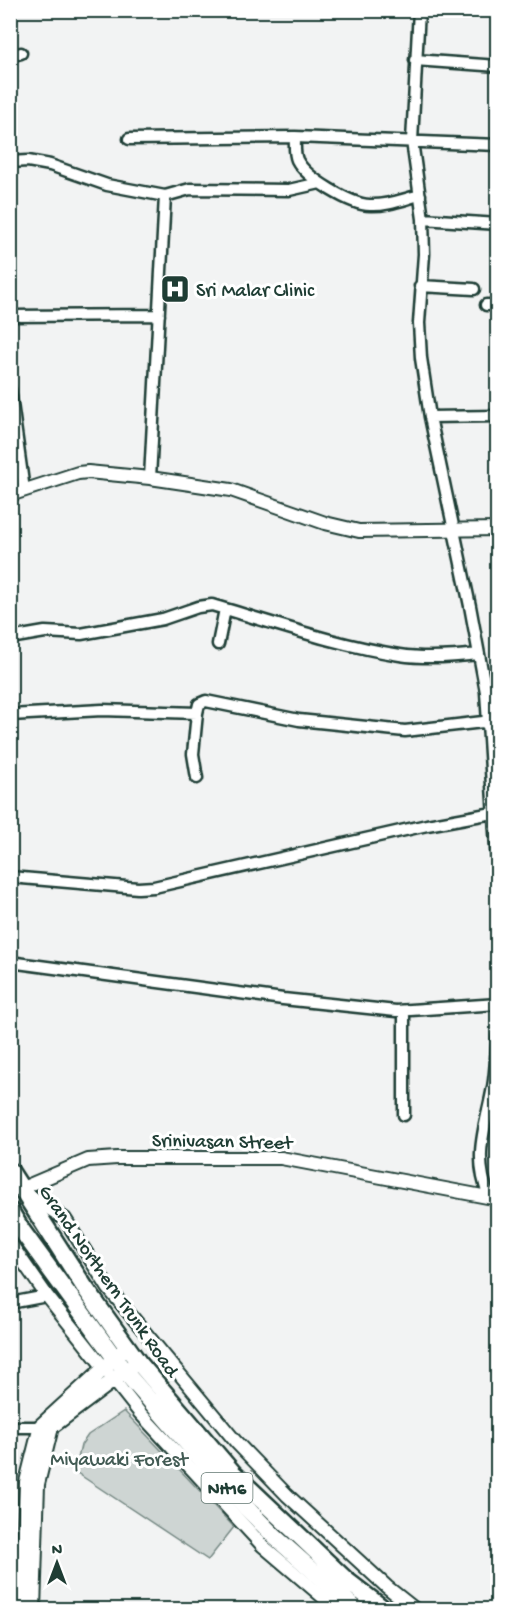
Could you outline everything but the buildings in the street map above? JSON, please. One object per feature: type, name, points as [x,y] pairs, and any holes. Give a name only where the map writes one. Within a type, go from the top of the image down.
[{"type":"highway","name":"Grand Northern Trunk Road","points":[[10,1171],[85,1288],[121,1365],[346,1580],[386,1610]]},
{"type":"highway","name":"Grand Northern Trunk Road","points":[[10,1211],[22,1231],[121,1365],[219,1480],[275,1537],[357,1610]]},
{"type":"main road","points":[[22,1610],[27,1482],[46,1427],[121,1365]]},
{"type":"main road","points":[[33,1610],[37,1484],[46,1427]]},
{"type":"street","points":[[419,10],[412,141],[423,219],[424,254],[418,322],[421,358],[430,417],[493,728],[493,813],[498,879]]},
{"type":"street","points":[[415,60],[498,66]]},
{"type":"street","points":[[295,137],[295,153],[298,162],[320,183],[354,203],[370,206],[420,195]]},
{"type":"street","points":[[129,139],[295,137],[498,145]]},
{"type":"street","points":[[10,162],[28,161],[50,165],[107,184],[165,196],[190,189],[289,190],[320,183]]},
{"type":"street","points":[[150,478],[165,196]]},
{"type":"street","points":[[423,219],[498,224]]},
{"type":"street","points":[[420,285],[474,289]]},
{"type":"street","points":[[486,305],[498,305]]},
{"type":"street","points":[[10,316],[159,315]]},
{"type":"street","points":[[10,388],[24,490]]},
{"type":"street","points":[[430,417],[498,416]]},
{"type":"street","points":[[10,495],[78,473],[88,472],[231,490],[325,523],[359,531],[498,529]]},
{"type":"street","points":[[10,638],[45,632],[81,634],[163,619],[198,607],[212,605],[341,642],[401,655],[446,657],[479,654]]},
{"type":"street","points":[[218,644],[225,609]]},
{"type":"street","points":[[197,778],[193,754],[197,713],[199,704],[206,701],[299,720],[405,731],[483,722],[493,728]]},
{"type":"street","points":[[10,715],[102,710],[197,713]]},
{"type":"street","points":[[10,877],[138,888],[154,887],[427,825],[493,813]]},
{"type":"street","points":[[10,962],[283,999],[404,1011],[498,1004]]},
{"type":"street","points":[[404,1011],[405,1115]]},
{"type":"street","points":[[493,1198],[483,1174],[481,1146],[482,1130],[493,1086],[498,1035]]},
{"type":"street","name":"Srinivasan Street","points":[[20,1189],[87,1160],[281,1158],[493,1198]]},
{"type":"street","points":[[20,1189],[65,1219],[108,1289],[236,1442],[287,1495],[387,1587],[416,1610]]},
{"type":"street","points":[[10,1243],[47,1296],[121,1365],[140,1413],[263,1546],[338,1610]]},
{"type":"street","points":[[10,1303],[47,1296]]},
{"type":"street","points":[[10,1427],[46,1427]]},
{"type":"green space","name":"Miyawaki Forest","points":[[124,1411],[234,1527],[208,1560],[71,1469],[76,1468],[81,1445],[88,1435]]},
{"type":"place","name":"Sri Malar Clinic","points":[[175,289]]}]
